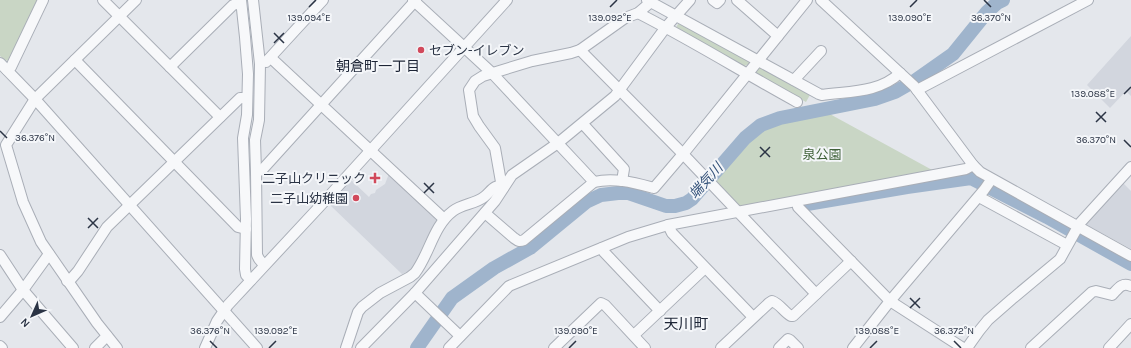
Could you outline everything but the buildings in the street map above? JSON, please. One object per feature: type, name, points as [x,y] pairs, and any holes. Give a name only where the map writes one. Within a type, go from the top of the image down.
[{"type":"street","points":[[4,66],[10,67],[42,0]]},
{"type":"street","points":[[103,0],[220,117]]},
{"type":"street","points":[[117,348],[67,281],[41,242],[27,214],[6,148],[7,143],[35,99],[136,0]]},
{"type":"street","points":[[253,0],[260,64],[258,120],[255,140],[257,255],[264,266]]},
{"type":"street","points":[[260,64],[271,58],[323,0]]},
{"type":"street","points":[[205,348],[215,324],[223,311],[507,0]]},
{"type":"street","points":[[346,348],[359,310],[380,293],[415,273],[433,236],[444,219],[454,210],[493,195],[503,188],[512,175],[558,143],[612,98],[666,27],[690,0]]},
{"type":"street","points":[[713,0],[717,2],[720,0]]},
{"type":"street","points":[[737,0],[778,36]]},
{"type":"street","points":[[485,213],[520,242],[594,182],[605,179],[636,183],[654,188],[807,0]]},
{"type":"street","points":[[821,0],[909,82],[980,172],[986,188],[1067,245]]},
{"type":"street","points":[[503,188],[495,148],[473,116],[469,92],[475,81],[483,76],[532,61],[580,50],[625,18],[638,13],[656,2],[676,15],[822,94],[873,88],[891,80],[909,82],[1088,0]]},
{"type":"street","points":[[256,172],[262,170],[414,1],[463,48],[492,73],[594,182]]},
{"type":"street","points":[[170,67],[233,5],[241,2],[247,59],[247,116],[242,138],[246,229],[245,269],[246,275],[251,280]]},
{"type":"street","points":[[638,13],[666,27],[747,75],[797,102]]},
{"type":"street","points":[[580,50],[683,154],[816,294]]},
{"type":"street","points":[[794,80],[821,51]]},
{"type":"street","points":[[271,58],[444,219]]},
{"type":"street","points":[[74,60],[238,227],[246,229]]},
{"type":"street","points":[[4,66],[257,348]]},
{"type":"street","points":[[67,281],[71,279],[78,271],[102,232],[240,98],[247,98]]},
{"type":"street","points":[[582,124],[624,170],[622,181]]},
{"type":"street","points":[[449,348],[509,286],[639,233],[668,225],[797,202],[966,169],[973,165]]},
{"type":"street","points":[[967,348],[983,326],[1012,299],[1060,259],[1076,230],[1131,167]]},
{"type":"street","points":[[986,188],[1131,256]]},
{"type":"street","points":[[853,348],[890,301],[986,188]]},
{"type":"street","points":[[361,348],[415,293],[485,213],[493,195]]},
{"type":"street","points":[[797,202],[798,207],[890,301],[963,348]]},
{"type":"street","points":[[668,225],[672,233],[753,317]]},
{"type":"street","points":[[602,248],[604,252],[660,311]]},
{"type":"street","points":[[0,316],[23,290],[49,254]]},
{"type":"street","points":[[0,255],[23,290],[73,348]]},
{"type":"street","points":[[721,348],[772,301],[793,316],[851,261]]},
{"type":"street","points":[[634,335],[705,268]]},
{"type":"street","points":[[1031,348],[1092,292],[1096,291],[1112,295],[1121,286],[1126,284],[1131,286]]},
{"type":"street","points":[[415,293],[460,336]]},
{"type":"street","points":[[554,348],[601,303],[605,305],[645,348]]},
{"type":"street","points":[[1108,348],[1130,329]]},
{"type":"street","points":[[96,348],[107,336]]},
{"type":"street","points":[[778,348],[788,339],[798,348]]},
{"type":"shaded area","points":[[1131,36],[1131,96],[1126,91],[1110,108],[1087,85]]},
{"type":"shaded area","points":[[390,171],[441,221],[414,269],[402,274],[331,206],[330,203],[351,180],[369,197],[385,184]]},
{"type":"shaded area","points":[[1123,183],[1131,191],[1131,249],[1085,224]]},
{"type":"green space","points":[[0,0],[39,0],[9,61],[4,60],[0,56]]},
{"type":"green space","points":[[680,21],[749,59],[750,63],[743,67],[675,29]]},
{"type":"green space","points":[[758,66],[762,66],[811,93],[806,102],[755,74],[755,70]]},
{"type":"green space","name":"泉公園","points":[[828,113],[934,171],[740,210],[715,183],[747,144],[762,131],[785,121]]},
{"type":"waterway","name":"端気川","points":[[417,348],[452,298],[494,268],[530,248],[586,202],[601,195],[628,193],[666,206],[675,206],[686,203],[692,199],[745,138],[761,125],[780,118],[875,99],[895,92],[916,80],[953,54],[987,12],[1003,0]]},
{"type":"waterway","points":[[807,204],[971,178],[1047,217],[1131,264]]},
{"type":"place","name":"セブン-イレブン","points":[[421,50]]},
{"type":"place","name":"二子山クリニック","points":[[375,178]]},
{"type":"place","name":"二子山幼稚園","points":[[356,198]]},
{"type":"district","name":"朝倉町一丁目","points":[[378,66]]},
{"type":"district","name":"天川町","points":[[686,324]]}]
